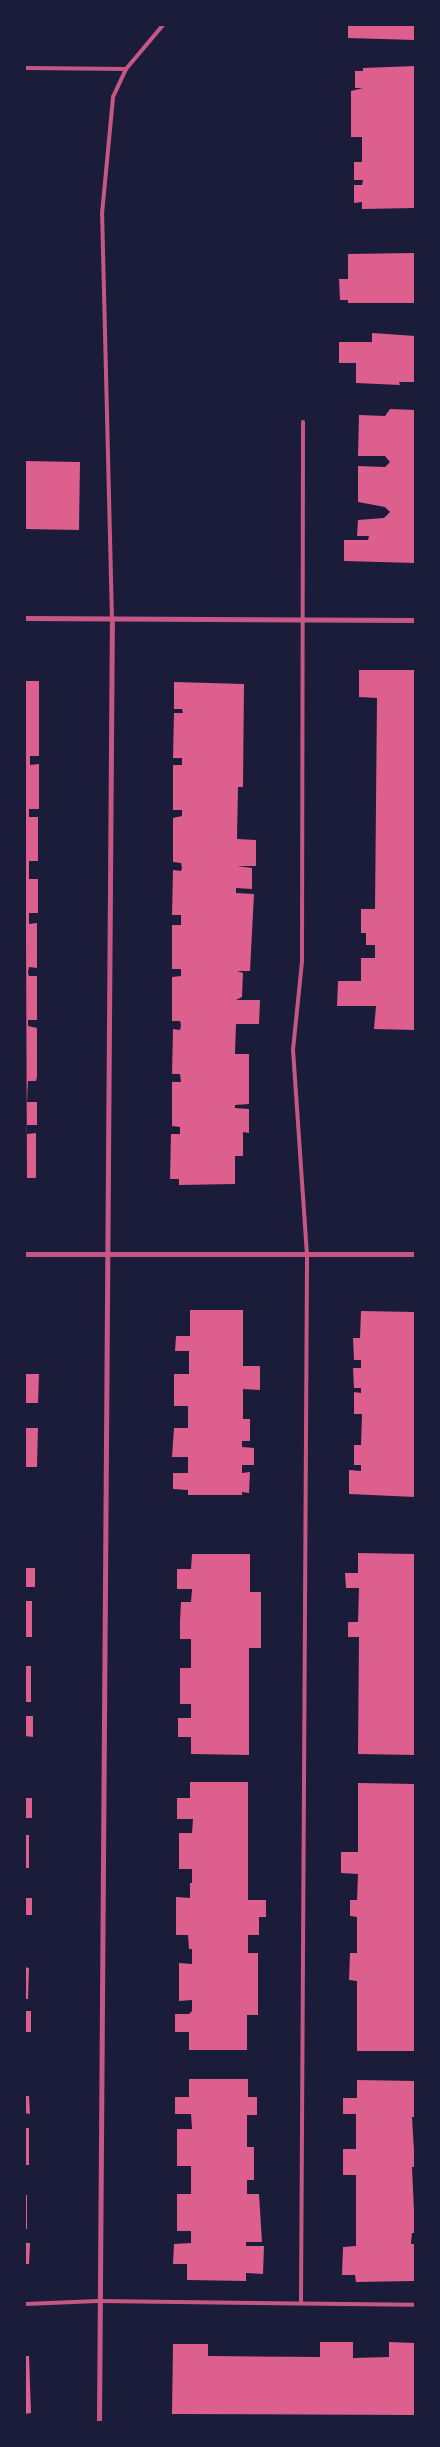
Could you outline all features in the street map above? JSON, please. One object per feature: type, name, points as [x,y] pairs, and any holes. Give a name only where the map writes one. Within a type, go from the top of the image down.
[{"type":"street","points":[[25,618],[415,620]]},
{"type":"street","points":[[99,2422],[98,2301],[112,619]]},
{"type":"street","points":[[25,1254],[415,1254]]},
{"type":"lane","points":[[112,619],[102,214],[113,97],[126,69],[163,25]]},
{"type":"lane","points":[[25,68],[126,69]]},
{"type":"lane","points":[[301,2303],[307,1255],[293,1050],[302,961],[305,620],[303,422]]},
{"type":"lane","points":[[25,2304],[98,2301],[415,2305]]},
{"type":"building","points":[[348,25],[415,25],[415,40],[348,38]]},
{"type":"building","points":[[415,66],[415,208],[362,209],[362,202],[354,203],[354,185],[362,185],[363,180],[354,180],[354,162],[362,162],[362,137],[351,137],[351,91],[363,88],[355,88],[355,71],[363,71],[363,68]]},
{"type":"building","points":[[415,253],[415,303],[348,303],[348,300],[340,300],[339,279],[348,279],[348,254]]},
{"type":"building","points":[[372,333],[415,336],[415,382],[399,382],[400,385],[356,383],[356,363],[339,363],[339,342],[372,342]]},
{"type":"building","points":[[390,409],[415,410],[415,563],[344,561],[344,540],[368,540],[369,536],[357,536],[358,520],[384,518],[390,512],[385,507],[358,502],[358,466],[385,467],[390,462],[385,456],[358,456],[359,415],[385,416]]},
{"type":"building","points":[[25,461],[80,462],[79,530],[25,529]]},
{"type":"building","points":[[359,670],[415,670],[415,1030],[374,1029],[376,1006],[337,1006],[338,981],[361,981],[361,958],[375,958],[375,945],[366,945],[366,933],[361,933],[361,909],[375,909],[377,698],[359,697]]},
{"type":"building","points":[[25,681],[39,681],[39,756],[30,756],[30,765],[39,764],[39,809],[29,809],[29,817],[38,817],[38,861],[29,861],[29,879],[38,879],[38,913],[29,913],[29,924],[37,923],[37,968],[29,967],[28,972],[29,976],[37,976],[37,1020],[28,1020],[28,1026],[37,1028],[37,1077],[36,1081],[28,1081],[27,1102],[37,1102],[37,1125],[27,1125],[27,1134],[36,1133],[36,1178],[27,1178],[27,1183]]},
{"type":"building","points":[[174,682],[244,684],[243,787],[238,787],[237,839],[256,840],[256,866],[237,866],[252,868],[252,889],[236,888],[236,893],[254,894],[250,971],[237,971],[243,973],[242,997],[236,1000],[260,1000],[259,1024],[236,1024],[235,1054],[249,1054],[249,1104],[235,1105],[235,1108],[249,1109],[249,1133],[243,1132],[243,1156],[235,1156],[235,1184],[179,1185],[179,1179],[170,1179],[171,1134],[180,1134],[180,1127],[172,1126],[172,1082],[181,1082],[180,1074],[172,1074],[173,1029],[180,1030],[181,1025],[180,1021],[172,1021],[172,977],[181,976],[181,969],[172,969],[172,925],[181,925],[181,915],[172,915],[173,870],[181,871],[182,868],[181,863],[173,862],[173,818],[182,816],[182,810],[173,810],[173,765],[182,765],[182,758],[173,758],[174,713],[183,713],[182,709],[174,709]]},
{"type":"building","points":[[190,1310],[243,1310],[243,1366],[260,1366],[260,1390],[243,1389],[243,1419],[250,1419],[250,1441],[242,1441],[242,1447],[254,1448],[254,1465],[242,1465],[242,1473],[250,1472],[249,1493],[242,1492],[242,1495],[188,1495],[188,1490],[173,1489],[173,1473],[188,1473],[188,1457],[172,1457],[174,1428],[188,1428],[188,1406],[174,1406],[174,1374],[189,1374],[189,1351],[175,1351],[176,1336],[190,1336]]},
{"type":"building","points":[[361,1311],[415,1312],[415,1497],[349,1494],[349,1470],[361,1471],[361,1465],[354,1465],[354,1445],[361,1445],[362,1414],[354,1414],[354,1392],[361,1393],[361,1388],[354,1388],[353,1368],[361,1368],[361,1360],[354,1360],[353,1338],[360,1338]]},
{"type":"building","points":[[25,1374],[39,1374],[38,1403],[25,1403]]},
{"type":"building","points":[[25,1428],[38,1428],[37,1467],[25,1467]]},
{"type":"building","points":[[358,1553],[415,1554],[415,1755],[358,1754],[359,1637],[348,1637],[348,1622],[358,1622],[359,1588],[346,1588],[345,1573],[358,1573]]},
{"type":"building","points":[[192,1554],[250,1554],[250,1592],[261,1592],[261,1648],[249,1648],[249,1755],[191,1754],[191,1737],[178,1737],[178,1718],[191,1718],[191,1704],[180,1704],[180,1668],[191,1668],[191,1639],[180,1639],[180,1621],[181,1602],[191,1602],[192,1589],[177,1589],[177,1569],[191,1569]]},
{"type":"building","points":[[25,1568],[35,1568],[35,1587],[25,1587]]},
{"type":"building","points":[[25,1601],[32,1601],[32,1637],[25,1637]]},
{"type":"building","points":[[25,1666],[31,1666],[31,1702],[25,1702]]},
{"type":"building","points":[[25,1716],[33,1716],[33,1737],[25,1736]]},
{"type":"building","points":[[190,1782],[248,1782],[248,1900],[266,1900],[266,1917],[259,1917],[259,1935],[248,1935],[248,1953],[258,1953],[258,2015],[247,2015],[247,2050],[189,2050],[189,2032],[175,2032],[175,2014],[189,2014],[192,2011],[192,2000],[179,2001],[179,1963],[192,1964],[192,1949],[189,1949],[188,1935],[176,1935],[176,1897],[190,1898],[190,1883],[192,1883],[192,1869],[179,1869],[179,1833],[192,1833],[193,1819],[177,1819],[177,1798],[190,1798]]},
{"type":"building","points":[[358,1783],[415,1784],[415,2051],[357,2051],[357,1981],[349,1980],[350,1953],[357,1953],[357,1917],[350,1916],[350,1900],[357,1900],[358,1874],[341,1873],[341,1852],[358,1852]]},
{"type":"building","points":[[25,1798],[32,1798],[32,1818],[25,1818]]},
{"type":"building","points":[[25,1835],[29,1835],[29,1868],[25,1868]]},
{"type":"building","points":[[25,1898],[32,1898],[32,1915],[25,1915]]},
{"type":"building","points":[[25,1967],[29,1968],[28,1999],[25,1999]]},
{"type":"building","points":[[25,2011],[31,2011],[31,2032],[25,2032]]},
{"type":"building","points":[[189,2079],[248,2079],[248,2097],[257,2097],[257,2115],[247,2115],[247,2147],[254,2147],[254,2180],[247,2180],[247,2194],[259,2194],[262,2242],[246,2242],[246,2246],[264,2246],[263,2274],[246,2273],[246,2281],[187,2280],[187,2264],[173,2264],[174,2244],[191,2243],[191,2231],[177,2231],[177,2194],[191,2194],[191,2166],[177,2166],[177,2129],[192,2129],[191,2114],[175,2114],[175,2097],[189,2097]]},
{"type":"building","points":[[357,2080],[415,2081],[415,2117],[412,2117],[415,2167],[412,2167],[415,2233],[412,2233],[411,2244],[414,2244],[415,2281],[356,2282],[355,2275],[342,2275],[343,2247],[356,2246],[356,2175],[343,2175],[343,2149],[356,2149],[356,2114],[343,2114],[343,2098],[357,2098]]},
{"type":"building","points":[[25,2096],[29,2096],[30,2114],[25,2113]]},
{"type":"building","points":[[25,2128],[29,2128],[29,2165],[25,2165]]},
{"type":"building","points":[[25,2195],[27,2195],[27,2229],[25,2229]]},
{"type":"building","points":[[25,2243],[30,2243],[29,2264],[25,2264]]},
{"type":"building","points":[[320,2342],[353,2342],[353,2358],[389,2357],[389,2342],[415,2343],[415,2415],[172,2414],[173,2344],[208,2344],[208,2356],[320,2357]]},
{"type":"building","points":[[25,2356],[29,2356],[31,2413],[25,2414]]}]
